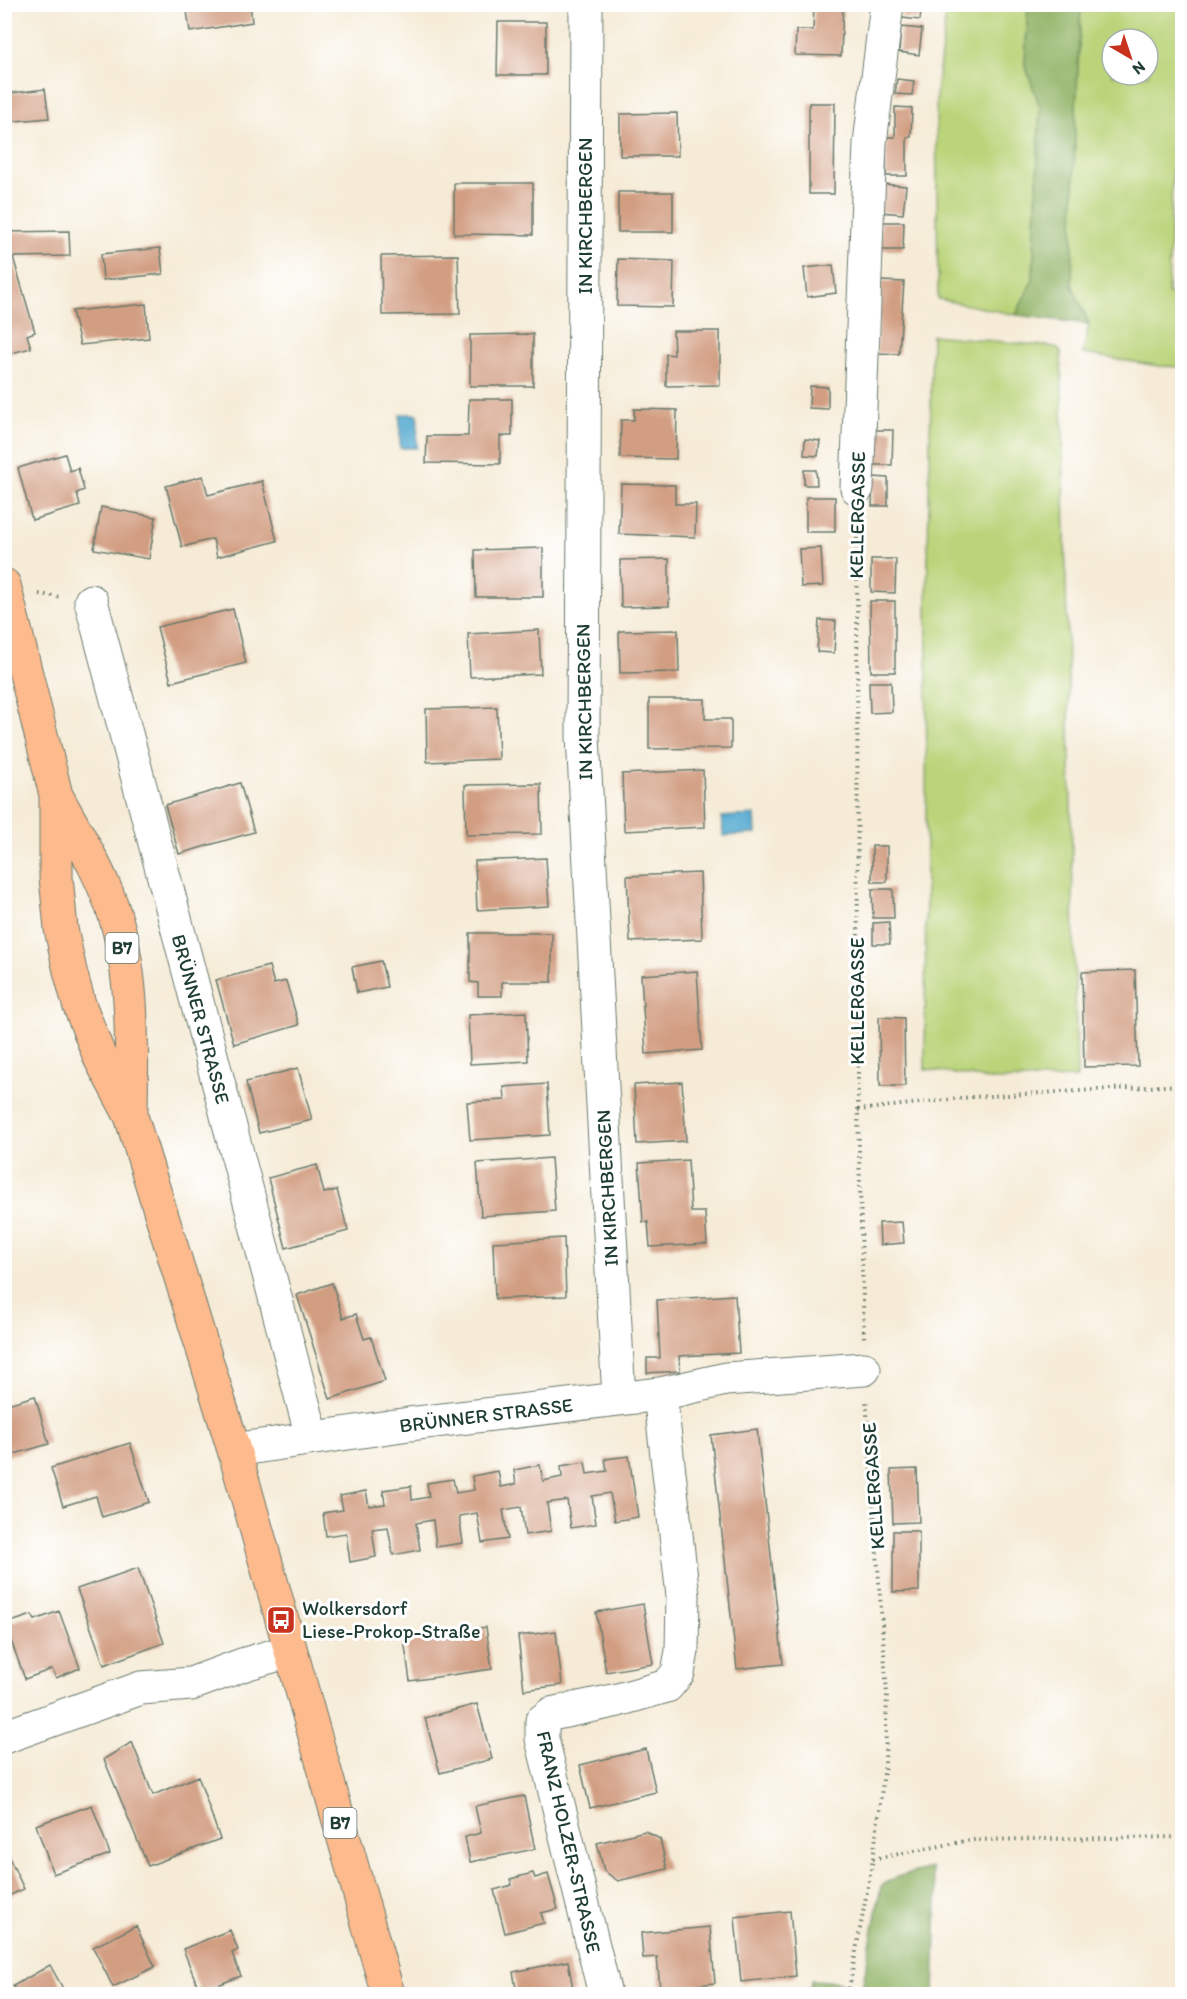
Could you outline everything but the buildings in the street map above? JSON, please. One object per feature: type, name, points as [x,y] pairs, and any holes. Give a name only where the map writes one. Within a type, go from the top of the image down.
[{"type":"main road","name":"B7","points":[[5,587],[56,795],[56,877],[61,929],[70,971],[79,1004],[101,1060],[131,1116],[234,1450],[388,1995]]},
{"type":"main road","name":"B7","points":[[56,795],[94,863],[111,906],[124,953],[132,1042],[131,1116]]},
{"type":"street","name":"IN KIRCHBERGEN","points":[[586,4],[583,737],[619,1399]]},
{"type":"street","name":"KELLERGASSE","points":[[857,488],[870,142],[887,4]]},
{"type":"street","name":"BRÜNNER STRASSE","points":[[91,602],[312,1437]]},
{"type":"street","name":"BRÜNNER STRASSE","points":[[234,1450],[312,1437],[660,1394],[726,1379],[864,1369]]},
{"type":"street","name":"FRANZ HOLZER-STRASSE","points":[[605,1995],[542,1739],[542,1721],[551,1713],[618,1700],[667,1686],[678,1673],[682,1651],[683,1596],[660,1394]]},
{"type":"street","points":[[4,1737],[141,1688],[191,1684],[245,1664],[290,1651]]},
{"type":"path","name":"KELLERGASSE","points":[[848,1995],[873,1859],[885,1764],[887,1694],[864,1369],[858,1110],[856,864],[857,488]]},
{"type":"path","points":[[5,587],[91,602]]},
{"type":"path","points":[[858,1110],[972,1097],[1182,1085]]},
{"type":"path","points":[[873,1859],[971,1840],[1182,1837]]},
{"type":"green space","points":[[947,5],[1028,5],[1025,65],[1040,107],[1033,279],[1016,315],[938,299],[936,95]]},
{"type":"green space","points":[[1028,5],[1081,5],[1075,129],[1072,285],[1089,324],[1016,315],[1033,279],[1040,107],[1025,65]]},
{"type":"green space","points":[[1081,5],[1182,5],[1174,129],[1168,294],[1182,295],[1182,367],[1159,366],[1083,354],[1089,324],[1072,285],[1075,129]]},
{"type":"green space","points":[[932,335],[1056,347],[1061,352],[1077,1078],[994,1080],[925,1069],[927,605]]},
{"type":"green space","points":[[931,1868],[937,1895],[934,1994],[861,1994],[881,1886],[897,1877]]},
{"type":"green space","points":[[812,1980],[841,1982],[839,1994],[808,1994]]},
{"type":"water","points":[[400,414],[418,414],[417,448],[400,448]]},
{"type":"water","points":[[755,815],[756,834],[723,836],[722,817]]},
{"type":"place","name":"Wolkersdorf Liese-Prokop-Straße","points":[[281,1620]]}]
